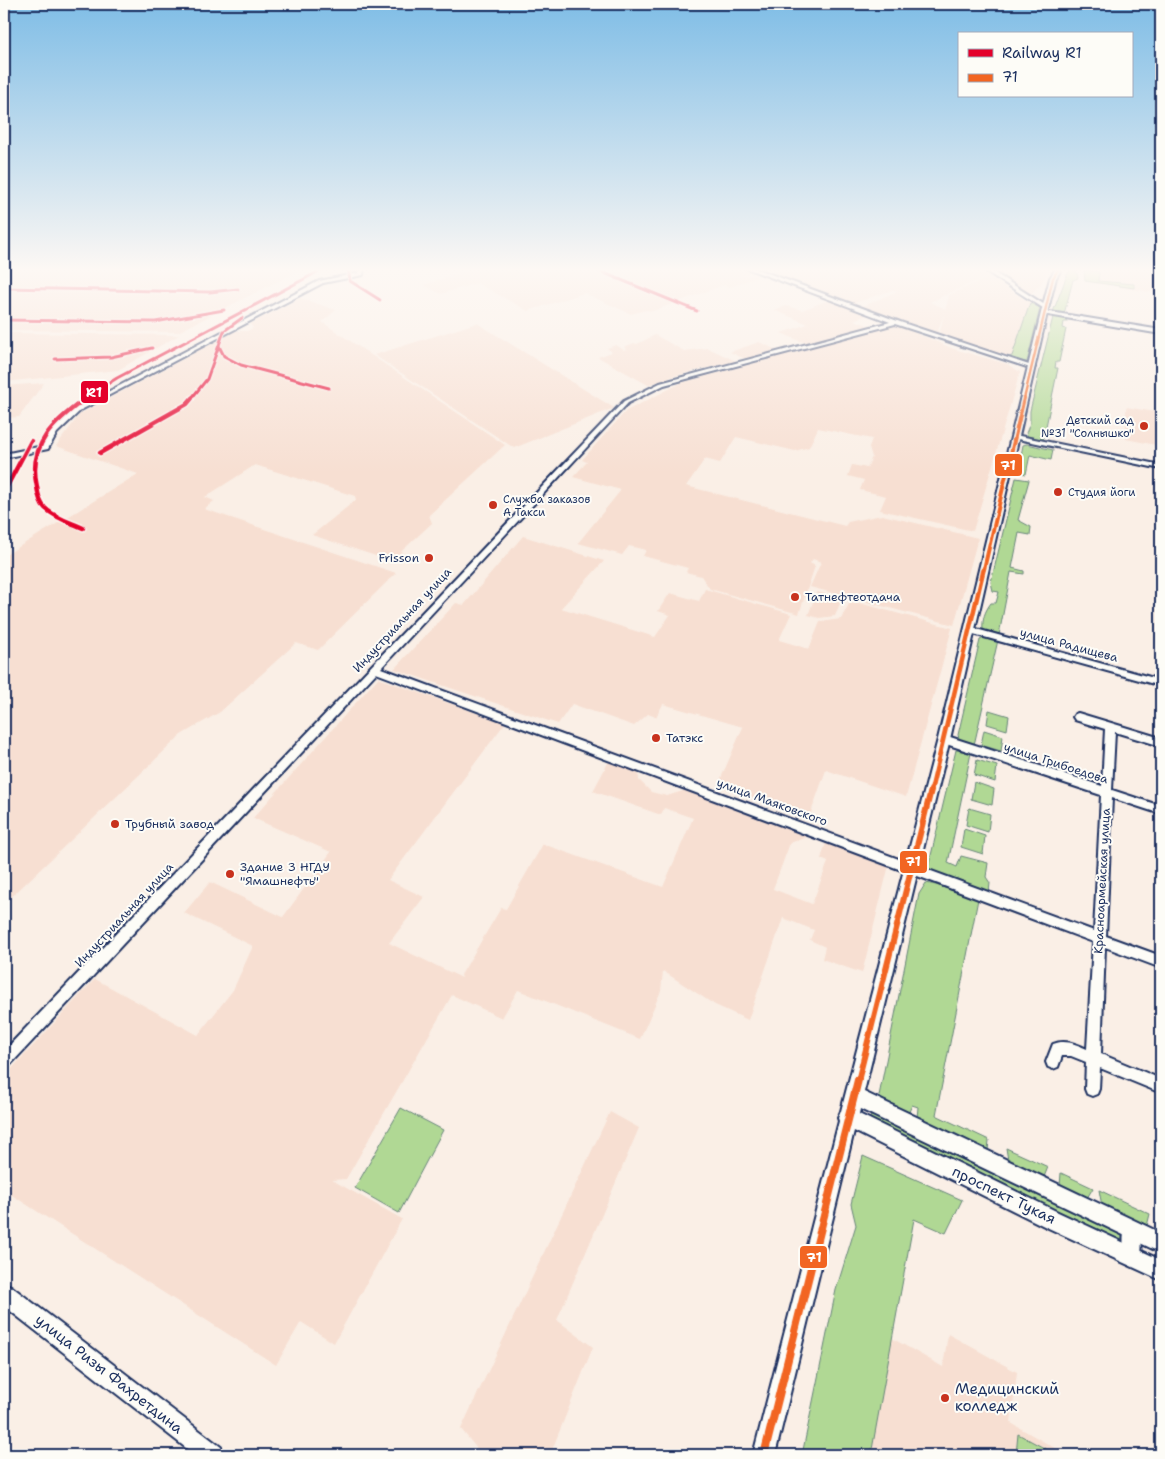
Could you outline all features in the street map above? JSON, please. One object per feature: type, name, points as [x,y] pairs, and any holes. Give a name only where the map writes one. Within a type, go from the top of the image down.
[{"type":"main road","points":[[764,1455],[847,1118],[944,739],[1039,336]]},
{"type":"main road","name":"проспект Тукая","points":[[853,1096],[1161,1243]]},
{"type":"main road","name":"проспект Тукая","points":[[847,1118],[1051,1219],[1161,1270]]},
{"type":"main road","name":"улица Ризы Фахретдина","points":[[4,1293],[213,1455]]},
{"type":"street","points":[[4,456],[46,448],[54,432],[79,409],[220,336]]},
{"type":"street","name":"Индустриальная улица","points":[[4,1061],[626,402],[662,384],[842,336]]},
{"type":"street","points":[[938,336],[1032,367]]},
{"type":"street","points":[[1015,437],[1161,467]]},
{"type":"street","name":"улица Радищева","points":[[969,630],[1161,683]]},
{"type":"street","name":"улица Маяковского","points":[[374,669],[1161,962]]},
{"type":"street","points":[[1078,717],[1161,742]]},
{"type":"street","name":"Красноармейская улица","points":[[1092,1089],[1110,727]]},
{"type":"street","name":"улица Грибоедова","points":[[944,739],[1161,810]]},
{"type":"street","points":[[1053,1062],[1058,1049],[1064,1048],[1161,1086]]},
{"type":"street","points":[[1132,1230],[1132,1256]]},
{"type":"shaded area","points":[[4,336],[177,336],[118,370],[4,382]]},
{"type":"shaded area","name":"Трубный завод","points":[[226,336],[343,336],[505,445],[429,515],[432,523],[391,561],[312,535],[356,500],[355,496],[255,465],[205,497],[214,501],[204,509],[396,573],[318,650],[296,643],[220,712],[181,735],[4,904],[4,556],[138,474],[56,446],[80,414]]},
{"type":"shaded area","points":[[435,336],[498,336],[614,408],[514,448],[374,355]]},
{"type":"shaded area","points":[[653,336],[657,336],[684,351],[708,348],[736,361],[674,376],[648,385],[598,357],[612,352],[607,348],[616,345],[624,350],[626,349],[624,347],[634,343],[637,344]]},
{"type":"shaded area","points":[[788,336],[831,336],[805,343]]},
{"type":"shaded area","points":[[855,336],[923,336],[954,349],[1007,364],[1020,372],[973,531],[880,510],[886,496],[860,490],[864,480],[848,476],[852,465],[867,468],[872,457],[869,447],[872,439],[818,428],[809,447],[795,451],[736,437],[720,463],[705,459],[686,486],[845,526],[848,522],[882,515],[978,538],[954,625],[810,587],[821,562],[813,559],[810,563],[815,566],[799,614],[710,589],[701,576],[686,572],[688,568],[643,556],[646,550],[629,546],[622,555],[578,543],[621,490],[573,477],[587,462],[582,460],[626,411],[681,383]]},
{"type":"shaded area","points":[[944,336],[1022,336],[1015,358],[1007,358]]},
{"type":"shaded area","points":[[759,342],[777,350],[745,359],[730,352]]},
{"type":"shaded area","points":[[44,383],[19,417],[4,418],[4,386]]},
{"type":"shaded area","name":"Детский сад №31 \"Солнышко\"","points":[[1126,407],[1161,413],[1161,446],[1126,439]]},
{"type":"shaded area","points":[[523,536],[604,561],[561,608],[655,637],[670,615],[658,611],[670,593],[699,601],[705,589],[791,614],[779,640],[809,649],[820,622],[841,619],[849,604],[859,603],[952,628],[906,797],[826,770],[809,818],[718,785],[743,727],[663,704],[656,717],[648,714],[634,726],[572,704],[558,724],[394,669],[456,603],[464,605]]},
{"type":"shaded area","points":[[817,592],[842,598],[835,616],[819,618],[808,615]]},
{"type":"shaded area","points":[[378,678],[505,723],[388,880],[424,897],[389,943],[462,978],[461,975],[501,908],[506,909],[543,844],[663,887],[693,818],[664,808],[661,815],[593,791],[609,761],[638,771],[639,780],[651,792],[667,796],[686,790],[806,835],[804,838],[790,843],[773,889],[812,904],[828,862],[821,859],[826,842],[889,865],[862,973],[822,959],[825,947],[810,940],[814,930],[783,918],[748,1020],[715,1005],[663,971],[661,991],[640,1039],[518,990],[502,1018],[452,995],[346,1179],[332,1180],[402,1219],[334,1343],[301,1322],[276,1365],[4,1190],[4,1077],[95,979],[198,1035],[233,990],[253,946],[184,913],[210,882],[283,917],[331,852],[253,818]]},
{"type":"shaded area","points":[[610,1112],[639,1128],[557,1320],[593,1347],[550,1455],[482,1455],[461,1429]]},
{"type":"shaded area","name":"Медицинский колледж","points":[[948,1334],[1017,1372],[1011,1423],[1067,1455],[864,1455],[888,1336],[943,1367]]},
{"type":"green space","points":[[1019,336],[1033,336],[1027,362],[1004,358],[1012,356]]},
{"type":"green space","points":[[1048,336],[1064,336],[1059,362],[1056,362],[1055,368],[1058,368],[1043,441],[1029,438],[1026,433],[1030,423],[1030,411]]},
{"type":"green space","points":[[1027,444],[1053,450],[1051,460],[1030,455],[1026,474],[1018,472],[1023,445]]},
{"type":"green space","points":[[1016,478],[1029,480],[1018,520],[1031,527],[1030,535],[1019,533],[1012,568],[1024,571],[1024,574],[1011,572],[999,635],[983,630],[983,622],[987,609],[991,603],[996,603],[999,592],[993,591],[991,582]]},
{"type":"green space","points":[[984,638],[998,640],[974,745],[960,741],[958,735],[980,640]]},
{"type":"green space","points":[[989,710],[1009,716],[1007,730],[987,724]]},
{"type":"green space","points":[[984,730],[1003,736],[1001,751],[981,745]]},
{"type":"green space","points":[[956,750],[971,753],[948,863],[957,867],[961,856],[988,863],[986,877],[990,883],[989,893],[932,872],[928,868]]},
{"type":"green space","points":[[977,760],[997,766],[995,782],[974,775]]},
{"type":"green space","points":[[974,782],[994,789],[992,805],[971,799]]},
{"type":"green space","points":[[969,808],[990,814],[988,832],[966,825]]},
{"type":"green space","points":[[964,829],[985,836],[983,854],[961,847]]},
{"type":"green space","points":[[926,883],[978,899],[936,1115],[989,1140],[988,1151],[917,1118],[918,1107],[912,1105],[908,1114],[888,1105],[879,1096],[919,894]]},
{"type":"green space","points":[[401,1108],[443,1130],[399,1213],[355,1188]]},
{"type":"green space","points":[[872,1113],[1124,1236],[1123,1247],[874,1122],[870,1118]]},
{"type":"green space","points":[[1006,1148],[1048,1167],[1044,1177],[1008,1160]]},
{"type":"green space","points":[[863,1156],[962,1200],[946,1233],[914,1219],[871,1455],[802,1455],[836,1290],[856,1225],[851,1204]]},
{"type":"green space","points":[[1061,1173],[1093,1188],[1087,1198],[1060,1186]]},
{"type":"green space","points":[[1099,1190],[1150,1214],[1147,1226],[1102,1206]]},
{"type":"green space","points":[[1018,1434],[1057,1455],[1016,1455]]},
{"type":"rail line","name":"R1","points":[[83,528],[56,516],[47,510],[40,501],[35,480],[34,457],[45,435],[64,414],[89,395],[117,378],[198,336]]},
{"type":"rail line","name":"R1","points":[[100,453],[187,404],[207,379],[222,336]]},
{"type":"rail line","name":"R1","points":[[219,346],[224,356],[241,365],[329,388]]},
{"type":"rail line","name":"R1","points":[[55,359],[111,357],[152,348]]},
{"type":"rail line","name":"R1","points":[[4,492],[17,471],[31,441]]},
{"type":"transit line","name":"71","points":[[764,1455],[944,739],[1039,336]]},
{"type":"place","name":"Детский сад №31 \"Солнышко\"","points":[[1144,426]]},
{"type":"place","name":"Студия йоги","points":[[1058,492]]},
{"type":"place","name":"Служба заказов А Такси","points":[[493,505]]},
{"type":"place","name":"Frisson","points":[[429,558]]},
{"type":"place","name":"Татнефтеотдача","points":[[795,597]]},
{"type":"place","name":"Татэкс","points":[[656,738]]},
{"type":"place","name":"Трубный завод","points":[[115,824]]},
{"type":"place","name":"Здание 3 НГДУ \"Ямашнефть\"","points":[[230,874]]},
{"type":"place","name":"Медицинский колледж","points":[[945,1398]]}]
